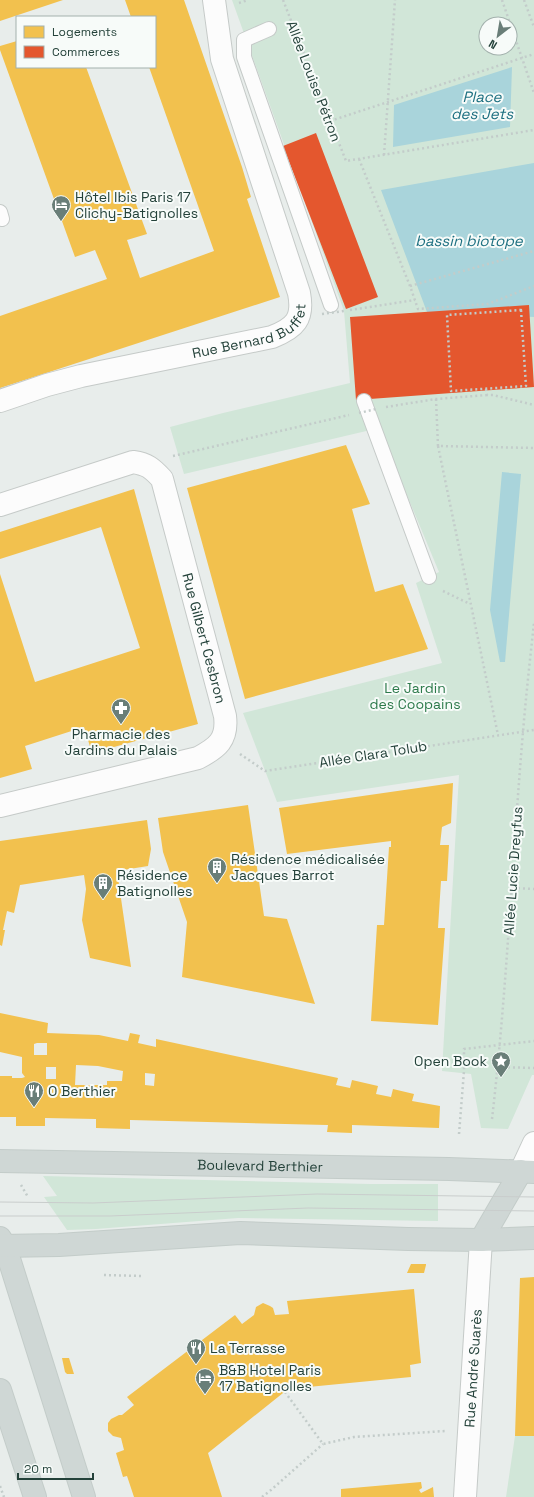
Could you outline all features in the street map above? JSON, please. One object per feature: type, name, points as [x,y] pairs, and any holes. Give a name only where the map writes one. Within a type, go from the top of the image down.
[{"type":"main road","name":"Boulevard Berthier","points":[[0,1161],[449,1169],[527,1172]]},
{"type":"main road","points":[[481,1240],[527,1172]]},
{"type":"main road","points":[[84,1497],[2,1243],[59,1245],[240,1233],[481,1240],[534,1238]]},
{"type":"main road","points":[[0,1390],[34,1497]]},
{"type":"street","name":"Rue Bernard Buffet","points":[[0,401],[47,385],[82,376],[272,337],[292,328],[297,321],[301,311],[299,293],[222,59],[214,0]]},
{"type":"street","points":[[0,505],[133,462],[144,464]]},
{"type":"street","name":"Rue Gilbert Cesbron","points":[[144,464],[154,470],[162,478],[225,716],[225,734],[221,742]]},
{"type":"street","points":[[0,806],[198,758],[210,752],[221,742]]},
{"type":"street","points":[[527,1172],[534,1143]]},
{"type":"street","name":"Rue André Suarès","points":[[465,1497],[481,1240]]},
{"type":"lane","points":[[269,29],[244,40],[244,57],[332,310]]},
{"type":"lane","points":[[361,407],[429,577]]},
{"type":"path","name":"Allée Louise Pétron","points":[[283,0],[346,161],[359,159]]},
{"type":"path","points":[[384,155],[389,102],[395,0]]},
{"type":"path","points":[[502,0],[534,93]]},
{"type":"path","points":[[524,0],[534,27]]},
{"type":"path","points":[[330,121],[534,54]]},
{"type":"path","points":[[534,130],[359,159],[418,309],[488,304],[534,286]]},
{"type":"path","points":[[410,286],[534,252]]},
{"type":"path","points":[[332,310],[415,300]]},
{"type":"path","points":[[481,305],[481,311]]},
{"type":"path","points":[[521,310],[526,386],[451,391],[447,315],[481,311],[521,310]]},
{"type":"path","points":[[486,389],[487,395]]},
{"type":"path","points":[[144,464],[361,407],[376,409],[436,399],[487,395],[493,395],[534,405]]},
{"type":"path","points":[[436,399],[438,446],[498,735]]},
{"type":"path","points":[[438,446],[534,448]]},
{"type":"path","points":[[429,577],[434,586],[471,605]]},
{"type":"path","name":"Allée Lucie Dreyfus","points":[[492,1119],[498,1067],[513,888],[523,731],[534,623]]},
{"type":"path","name":"Allée Clara Tolub","points":[[221,742],[265,771],[534,730]]},
{"type":"path","points":[[513,888],[534,889]]},
{"type":"path","points":[[459,1134],[464,1071],[464,1049],[534,1041]]},
{"type":"path","points":[[498,1067],[534,1068]]},
{"type":"path","points":[[104,1275],[142,1276]]},
{"type":"path","points":[[285,1392],[323,1444]]},
{"type":"path","points":[[262,1497],[272,1490],[323,1444],[354,1437],[469,1430]]},
{"type":"path","points":[[0,1486],[4,1497]]},
{"type":"green space","name":"Le Jardin des Coopains","points":[[232,0],[534,0],[534,1075],[532,1075],[508,1129],[481,1128],[471,1074],[442,1071],[459,775],[277,802],[243,713],[442,663],[416,583],[439,572],[379,428],[184,474],[170,427],[350,383],[344,311]]},
{"type":"green space","points":[[43,1176],[370,1184],[438,1184],[438,1221],[238,1218],[67,1230],[44,1197],[57,1196]]},
{"type":"green space","points":[[515,1436],[534,1436],[534,1497],[506,1497]]},
{"type":"water","name":"Place des Jets","points":[[512,67],[510,127],[393,147],[394,105]]},
{"type":"water","name":"bassin biotope","points":[[534,163],[534,317],[427,312],[381,190]]},
{"type":"water","points":[[502,472],[521,474],[505,662],[500,662],[490,610]]},
{"type":"building: Logements","points":[[0,0],[63,0],[0,21]]},
{"type":"building: Logements","points":[[125,0],[184,0],[242,167],[251,197],[247,199],[280,297],[0,388],[0,316],[107,279],[95,250],[75,257],[0,50],[0,46],[16,41],[16,68],[86,68],[147,234],[127,240],[140,278],[214,251],[149,68],[156,68],[156,16],[131,16]]},
{"type":"building: Logements","points":[[346,445],[370,504],[352,509],[375,592],[403,584],[428,649],[245,699],[187,488]]},
{"type":"building: Logements","points":[[134,489],[198,724],[92,753],[84,727],[25,746],[32,769],[0,778],[0,574],[35,682],[140,648],[101,527],[0,559],[0,532]]},
{"type":"building: Logements","points":[[453,783],[451,823],[442,827],[440,845],[449,845],[447,881],[441,881],[438,928],[445,928],[438,1025],[371,1021],[377,925],[384,925],[389,847],[391,847],[391,841],[287,854],[279,808]]},
{"type":"building: Logements","name":"Résidence médicalisée Jacques Barrot","points":[[248,805],[264,916],[287,919],[315,1004],[182,977],[187,922],[163,852],[158,818]]},
{"type":"building: Logements","name":"Résidence Batignolles","points":[[147,820],[151,849],[148,866],[117,871],[131,967],[90,958],[82,920],[86,889],[84,875],[20,885],[14,913],[7,911],[3,930],[5,930],[2,946],[0,945],[0,841]]},
{"type":"building: Logements","points":[[0,1013],[48,1023],[47,1033],[99,1035],[128,1041],[130,1033],[140,1035],[138,1043],[156,1047],[156,1039],[338,1078],[336,1085],[350,1088],[352,1080],[378,1086],[376,1094],[391,1097],[393,1089],[414,1094],[412,1101],[440,1106],[439,1128],[352,1125],[352,1133],[327,1132],[328,1125],[130,1120],[130,1129],[96,1128],[96,1119],[45,1118],[45,1126],[16,1126],[16,1117],[0,1117],[0,1076],[12,1076],[12,1078],[25,1077],[22,1073],[22,1057],[0,1052]],"holes":[[[47,1043],[47,1055],[34,1055],[34,1044]],[[76,1065],[98,1066],[123,1071],[122,1081],[107,1081],[107,1085],[75,1085]],[[46,1067],[56,1067],[56,1079],[46,1079]],[[145,1073],[155,1074],[154,1086],[145,1085]]]},
{"type":"building: Logements","points":[[411,1264],[426,1264],[424,1273],[407,1273]]},
{"type":"building: Logements","points":[[534,1277],[534,1436],[515,1436],[520,1278]]},
{"type":"building: Logements","name":"B&B Hotel Paris 17 Batignolles","points":[[414,1289],[421,1363],[410,1365],[411,1377],[298,1388],[292,1393],[288,1389],[208,1453],[222,1497],[134,1497],[127,1476],[123,1477],[116,1453],[124,1450],[121,1438],[113,1436],[108,1431],[108,1423],[111,1419],[122,1415],[134,1405],[127,1397],[235,1315],[242,1324],[254,1315],[256,1307],[263,1303],[273,1308],[275,1315],[289,1314],[287,1301]]},
{"type":"building: Logements","points":[[62,1358],[69,1358],[74,1374],[67,1374],[65,1372]]},
{"type":"building: Logements","points":[[421,1482],[422,1488],[419,1490],[421,1493],[433,1487],[434,1497],[341,1497],[341,1489]]},
{"type":"building: Commerces","points":[[316,133],[378,297],[346,309],[283,146]]},
{"type":"building: Commerces","points":[[529,305],[534,387],[356,400],[350,317]]},
{"type":"tram line","points":[[0,1202],[93,1203],[317,1194],[534,1197]]},
{"type":"tram line","points":[[0,1216],[110,1216],[308,1208],[534,1211]]},
{"type":"place","name":"Hôtel Ibis Paris 17 Clichy-Batignolles","points":[[61,222]]},
{"type":"place","name":"Pharmacie des Jardins du Palais","points":[[121,725]]},
{"type":"place","name":"Résidence médicalisée Jacques Barrot","points":[[217,884]]},
{"type":"place","name":"Résidence Batignolles","points":[[103,900]]},
{"type":"place","name":"Open Book","points":[[501,1078]]},
{"type":"place","name":"O Berthier","points":[[34,1108]]},
{"type":"place","name":"La Terrasse","points":[[196,1365]]},
{"type":"place","name":"B&B Hotel Paris 17 Batignolles","points":[[205,1395]]}]
